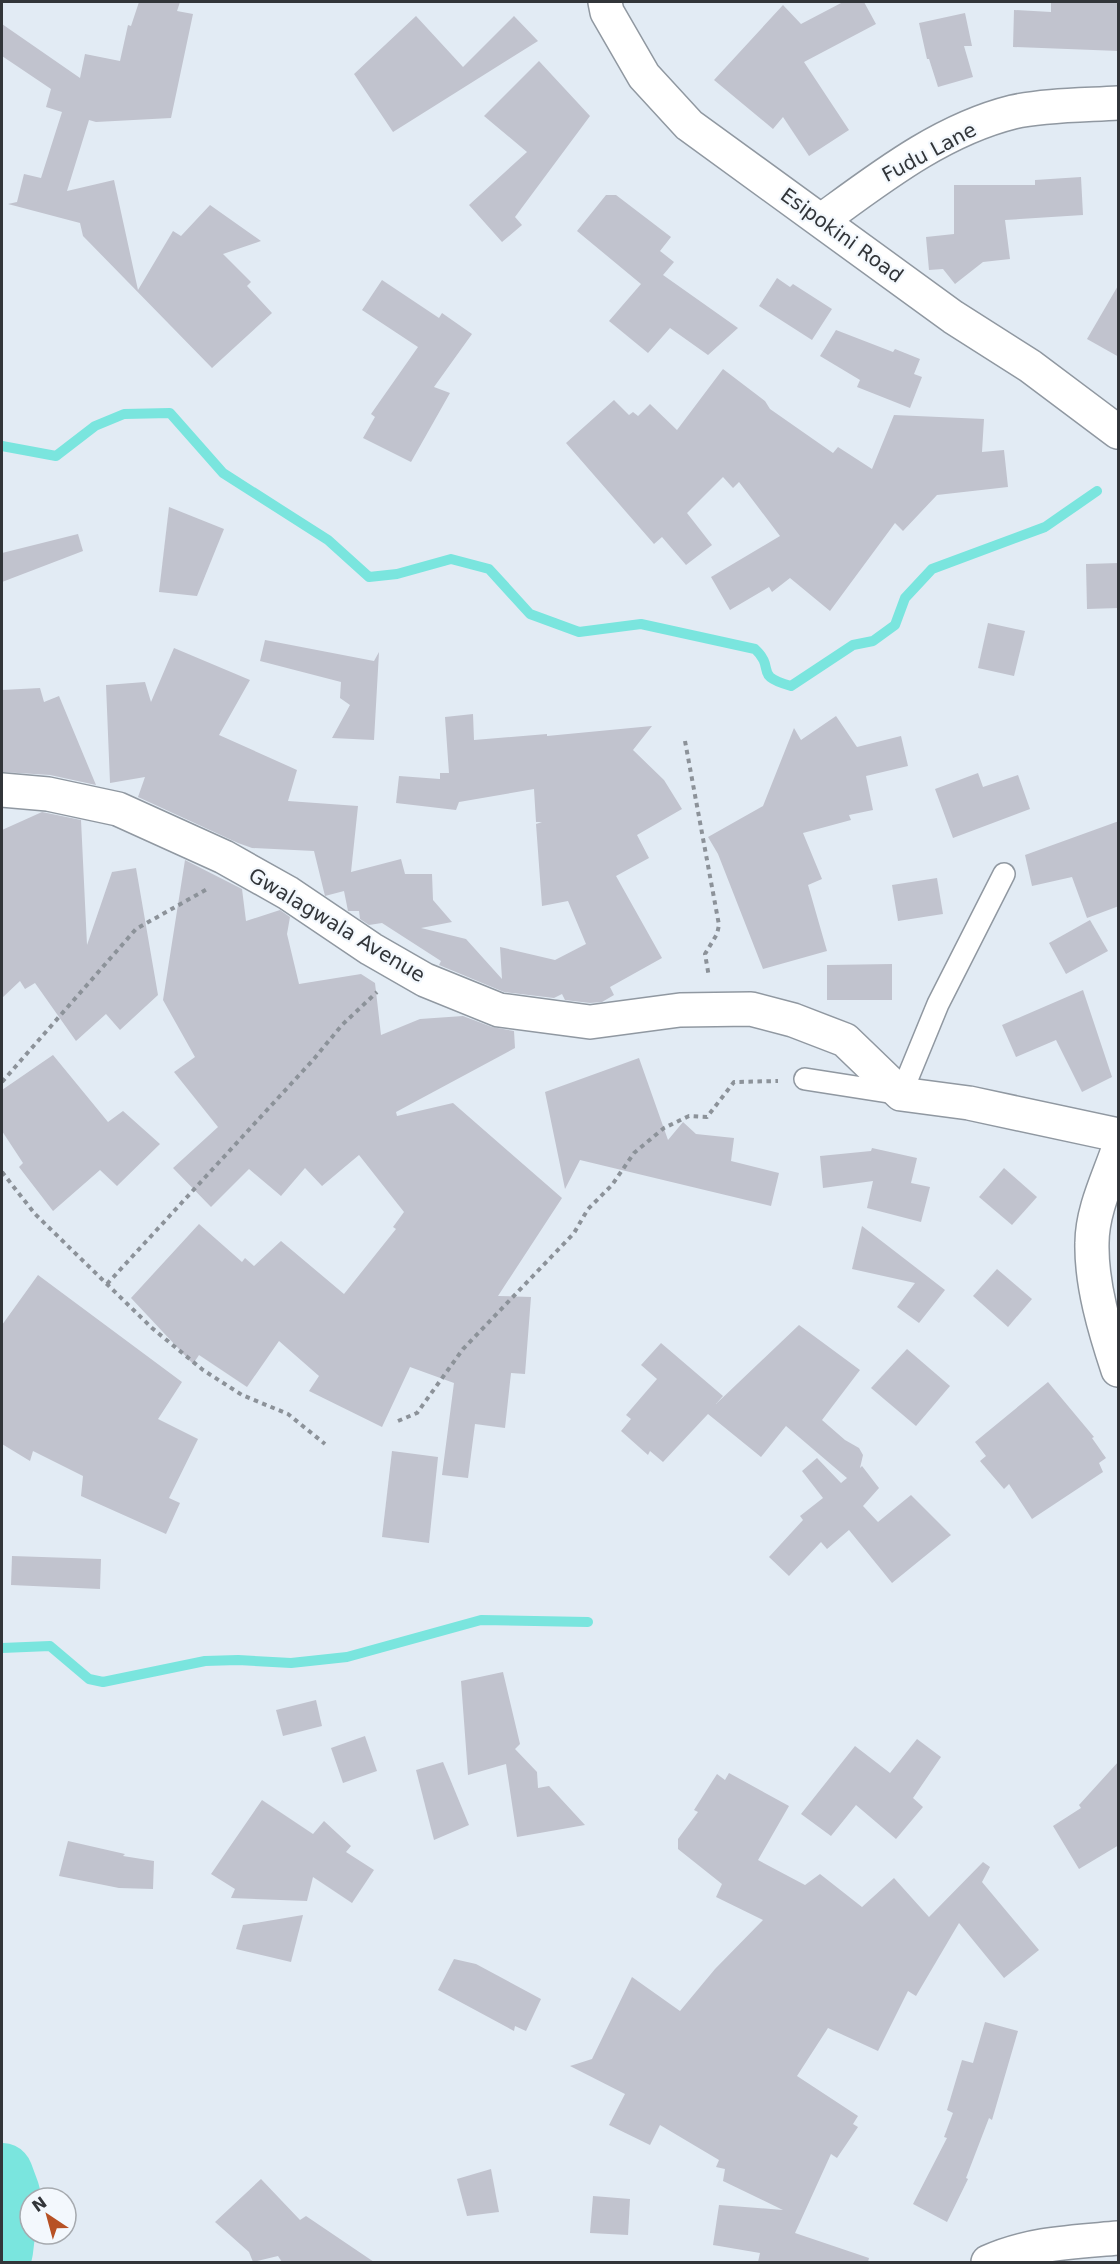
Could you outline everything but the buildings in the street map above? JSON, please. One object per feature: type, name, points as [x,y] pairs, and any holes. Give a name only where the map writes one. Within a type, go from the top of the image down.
[{"type":"street","name":"Esipokini Road","points":[[605,2],[607,12],[644,76],[688,125],[953,317],[1030,366],[1119,432]]},
{"type":"street","name":"Fudu Lane","points":[[822,220],[895,168],[956,133],[1014,112],[1119,103]]},
{"type":"street","name":"Gwalagwala Avenue","points":[[2,790],[48,794],[118,809],[243,867],[425,980],[499,1010],[590,1022],[680,1010],[751,1009],[793,1020],[845,1040],[901,1094]]},
{"type":"street","points":[[901,1094],[969,1103],[1119,1135]]},
{"type":"street","points":[[1119,1150],[1099,1203],[1092,1243],[1102,1322],[1119,1370]]},
{"type":"street","points":[[988,2262],[1011,2252],[1038,2246],[1119,2238]]},
{"type":"lane","points":[[805,1080],[901,1094],[938,1004],[1004,874]]},
{"type":"path","points":[[685,741],[719,925],[717,934],[705,954],[715,1010]]},
{"type":"path","points":[[2,1082],[136,929],[243,867]]},
{"type":"path","points":[[107,1284],[313,1060],[342,1025],[378,992],[398,964]]},
{"type":"path","points":[[398,1421],[417,1413],[463,1349],[516,1292],[547,1264],[574,1233],[588,1209],[612,1185],[634,1153],[664,1128],[689,1116],[707,1117],[734,1082],[805,1080]]},
{"type":"path","points":[[2,1172],[35,1214],[152,1328],[203,1370],[242,1395],[288,1414],[325,1444]]},
{"type":"waterway","points":[[2,446],[56,456],[95,426],[124,414],[170,413],[223,473],[328,540],[369,577],[397,574],[451,559],[489,569],[530,614],[579,632],[641,624],[755,649],[761,656],[768,675],[772,679],[791,686],[853,645],[873,641],[895,625],[905,598],[932,569],[1045,527],[1097,491]]},
{"type":"waterway","points":[[2,1648],[50,1646],[89,1679],[103,1682],[205,1661],[291,1663],[347,1657],[481,1620],[588,1622]]},
{"type":"waterway","points":[[2,2174],[9,2193],[2,2251]]}]
